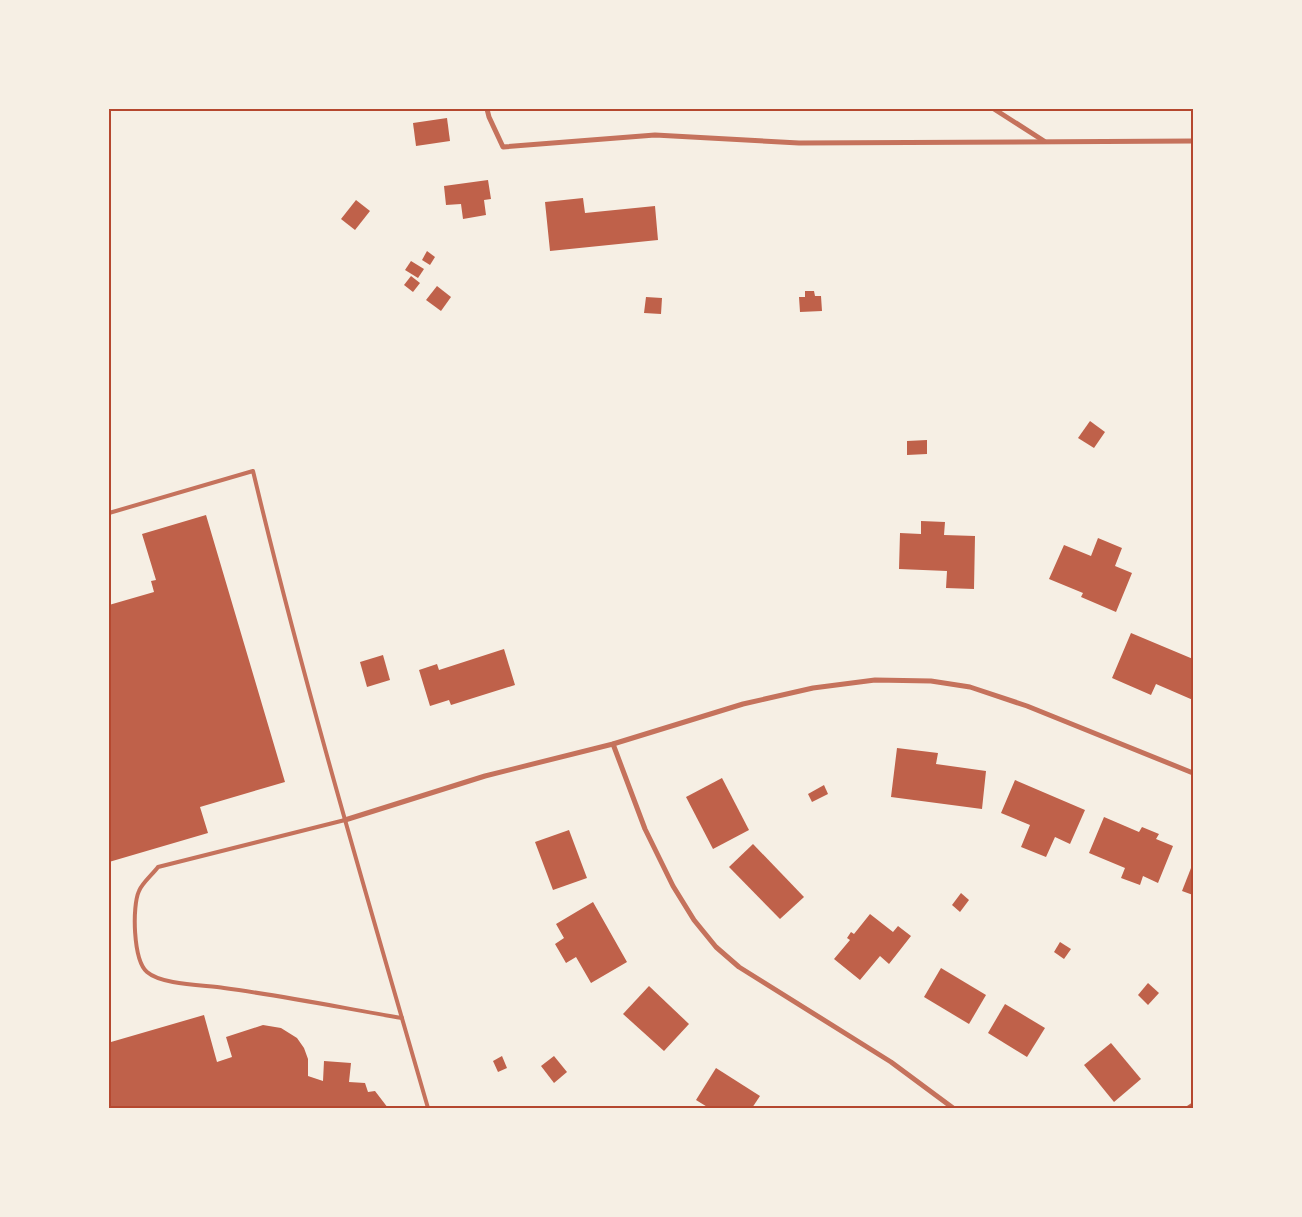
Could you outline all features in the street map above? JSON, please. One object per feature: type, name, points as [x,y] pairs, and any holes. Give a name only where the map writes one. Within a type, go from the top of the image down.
[{"type":"street","points":[[488,109],[489,117],[504,147],[655,135],[799,143],[1193,141]]},
{"type":"street","points":[[994,109],[1044,142]]},
{"type":"street","points":[[345,820],[485,776],[613,744],[743,704],[813,688],[875,680],[931,681],[997,695],[1098,733],[1193,773]]},
{"type":"street","points":[[613,744],[645,829],[672,886],[694,920],[716,946],[739,967],[891,1062],[953,1108]]},
{"type":"lane","points":[[109,513],[253,471],[345,820],[428,1108]]},
{"type":"lane","points":[[345,820],[158,867],[139,890],[136,913],[136,948],[139,960],[147,972],[168,981],[224,988],[402,1018]]},
{"type":"building","points":[[447,118],[450,141],[416,146],[413,123]]},
{"type":"building","points":[[488,180],[491,199],[484,200],[486,215],[463,219],[461,204],[446,205],[444,186]]},
{"type":"building","points":[[583,198],[585,213],[655,206],[658,240],[550,251],[545,202]]},
{"type":"building","points":[[356,200],[370,211],[355,230],[341,219]]},
{"type":"building","points":[[427,251],[435,257],[430,265],[422,260]]},
{"type":"building","points":[[411,261],[424,269],[418,278],[405,270]]},
{"type":"building","points":[[411,276],[420,283],[413,292],[404,285]]},
{"type":"building","points":[[437,286],[451,297],[441,311],[426,300]]},
{"type":"building","points":[[805,291],[814,291],[815,296],[821,296],[822,311],[800,312],[799,297],[805,297]]},
{"type":"building","points":[[646,297],[662,298],[661,314],[644,313]]},
{"type":"building","points":[[1090,421],[1105,432],[1094,448],[1078,438]]},
{"type":"building","points":[[927,440],[927,454],[907,455],[907,441]]},
{"type":"building","points":[[206,515],[285,782],[200,807],[208,833],[109,862],[109,605],[154,592],[151,581],[156,580],[142,534]]},
{"type":"building","points":[[921,521],[945,522],[944,535],[975,536],[974,589],[946,588],[947,571],[899,569],[900,533],[921,534]]},
{"type":"building","points":[[1098,538],[1122,548],[1115,566],[1132,573],[1116,612],[1081,597],[1083,593],[1049,579],[1064,545],[1091,556]]},
{"type":"building","points":[[1131,633],[1193,659],[1193,700],[1156,684],[1151,695],[1112,678]]},
{"type":"building","points":[[504,649],[515,685],[451,705],[449,700],[430,706],[419,670],[437,664],[439,670]]},
{"type":"building","points":[[383,655],[390,680],[367,687],[360,662]]},
{"type":"building","points":[[897,748],[938,753],[936,764],[986,771],[982,809],[891,797]]},
{"type":"building","points":[[722,778],[749,830],[713,849],[686,797]]},
{"type":"building","points":[[1015,780],[1085,810],[1070,844],[1055,837],[1046,857],[1021,847],[1030,825],[1001,813]]},
{"type":"building","points":[[824,785],[828,794],[812,802],[808,794]]},
{"type":"building","points":[[1104,817],[1139,832],[1142,827],[1159,834],[1156,839],[1173,846],[1158,883],[1143,876],[1140,885],[1121,878],[1125,868],[1089,853]]},
{"type":"building","points":[[569,830],[587,878],[553,890],[535,842]]},
{"type":"building","points":[[753,844],[804,897],[780,919],[729,867]]},
{"type":"building","points":[[1193,863],[1193,895],[1182,891]]},
{"type":"building","points":[[961,893],[969,900],[960,912],[952,905]]},
{"type":"building","points":[[593,902],[627,962],[591,983],[576,957],[566,963],[555,944],[564,938],[556,924]]},
{"type":"building","points":[[870,914],[893,932],[898,926],[911,936],[889,964],[880,956],[860,980],[834,959],[850,940],[847,938],[851,932],[854,934]]},
{"type":"building","points":[[1060,942],[1071,949],[1064,959],[1054,952]]},
{"type":"building","points":[[941,968],[986,995],[969,1024],[924,997]]},
{"type":"building","points":[[1148,983],[1159,993],[1148,1005],[1138,995]]},
{"type":"building","points":[[649,986],[689,1024],[664,1051],[623,1014]]},
{"type":"building","points":[[1005,1004],[1045,1028],[1027,1057],[988,1033]]},
{"type":"building","points":[[204,1015],[217,1062],[232,1057],[226,1037],[263,1025],[281,1028],[297,1038],[304,1048],[308,1059],[308,1076],[323,1081],[324,1061],[351,1063],[349,1082],[365,1083],[368,1092],[375,1091],[388,1108],[109,1108],[109,1037],[111,1042]]},
{"type":"building","points":[[1111,1043],[1141,1079],[1114,1102],[1084,1065]]},
{"type":"building","points":[[502,1056],[507,1068],[498,1072],[493,1061]]},
{"type":"building","points":[[554,1056],[567,1072],[554,1083],[541,1066]]},
{"type":"building","points":[[716,1068],[760,1096],[752,1108],[709,1108],[696,1100]]},
{"type":"building","points":[[1193,1102],[1193,1108],[1184,1108]]}]
